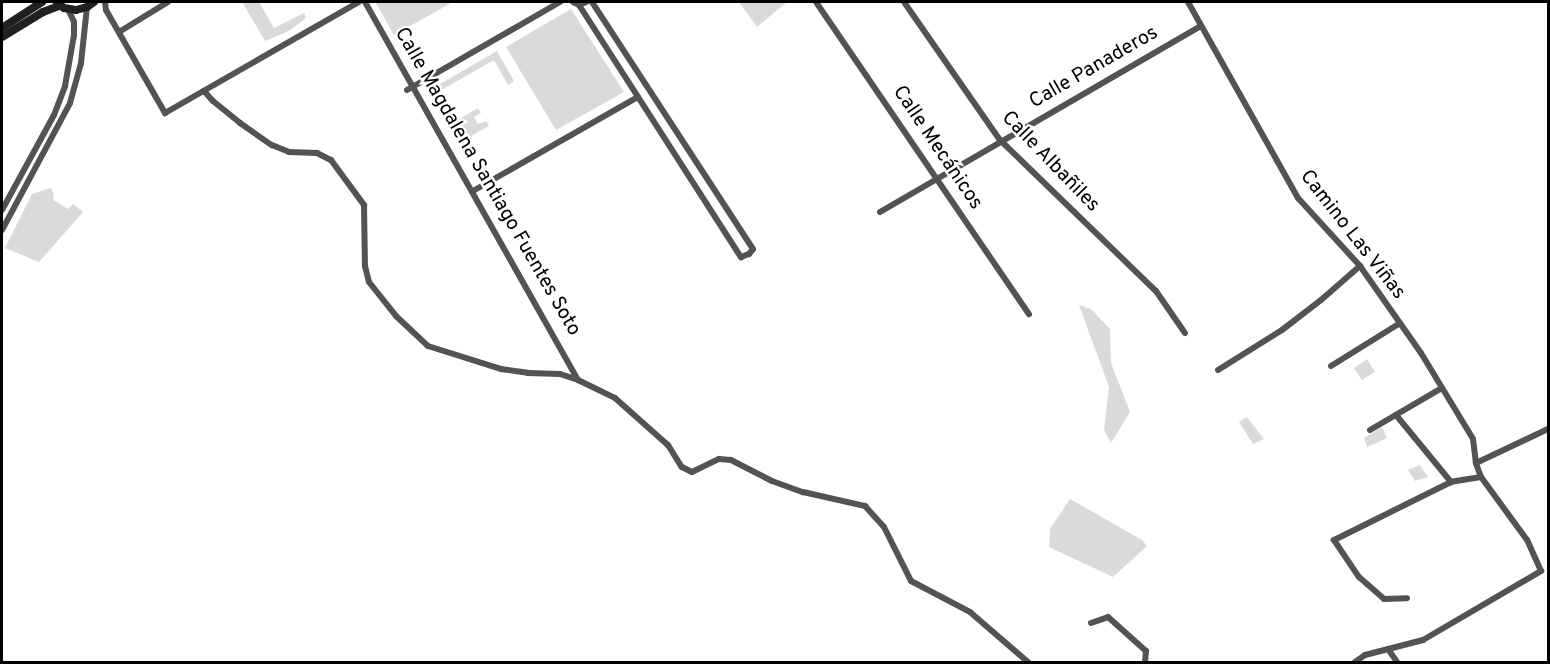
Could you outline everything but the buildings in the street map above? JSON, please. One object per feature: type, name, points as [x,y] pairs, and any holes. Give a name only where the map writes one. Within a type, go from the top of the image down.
[{"type":"main road","points":[[2,28],[42,2]]},
{"type":"main road","points":[[2,37],[43,12],[62,5],[90,4]]},
{"type":"street","points":[[105,2],[106,10],[165,113],[359,2]]},
{"type":"street","points":[[119,32],[168,2]]},
{"type":"street","name":"Calle Magdalena Santiago Fuentes Soto","points":[[365,2],[410,88],[473,191],[578,380]]},
{"type":"street","points":[[410,88],[560,2]]},
{"type":"street","points":[[586,2],[576,3],[741,257],[749,254],[753,249],[592,2]]},
{"type":"street","name":"Calle Mecánicos","points":[[816,2],[1029,314]]},
{"type":"street","name":"Calle Albañiles","points":[[904,2],[1000,140],[1156,291],[1185,333]]},
{"type":"street","name":"Camino Las Viñas","points":[[1188,2],[1200,26],[1220,55],[1298,198],[1360,266],[1442,388],[1473,439],[1476,463],[1481,477],[1527,540],[1541,571],[1423,640],[1388,649]]},
{"type":"street","points":[[2,230],[70,103],[81,63],[90,4],[106,10]]},
{"type":"street","points":[[2,210],[54,115],[63,92],[74,40],[74,22],[62,5]]},
{"type":"street","name":"Calle Panaderos","points":[[880,212],[1000,140],[1200,26]]},
{"type":"street","points":[[204,91],[213,101],[272,145],[290,152],[324,156],[337,168],[364,205],[365,266],[369,282],[396,315],[428,346],[501,369],[560,374],[578,380],[615,398],[668,445],[682,467],[692,472],[719,459],[731,460],[793,488],[865,506],[884,527],[911,581],[970,612],[1028,663]]},
{"type":"street","points":[[473,191],[638,97]]},
{"type":"street","points":[[1218,370],[1282,330],[1360,266]]},
{"type":"street","points":[[1331,366],[1400,323]]},
{"type":"street","points":[[1370,430],[1442,388]]},
{"type":"street","points":[[1396,415],[1451,482]]},
{"type":"street","points":[[1476,463],[1548,429]]},
{"type":"street","points":[[1407,598],[1384,599],[1359,577],[1334,540],[1451,482],[1481,477]]},
{"type":"street","points":[[1091,623],[1108,617],[1146,651],[1145,663]]},
{"type":"street","points":[[1355,663],[1365,655],[1388,649],[1396,663]]},
{"type":"shaded area","points":[[242,2],[259,2],[274,28],[304,13],[306,18],[289,31],[265,41]]},
{"type":"shaded area","points":[[453,2],[394,35],[376,3]]},
{"type":"shaded area","points":[[739,2],[787,2],[757,27]]},
{"type":"shaded area","points":[[571,9],[624,92],[556,130],[506,47]]},
{"type":"shaded area","points":[[497,51],[514,81],[508,85],[494,60],[436,93],[433,88]]},
{"type":"shaded area","points":[[478,108],[481,113],[474,117],[478,124],[486,121],[489,126],[462,141],[452,123]]},
{"type":"shaded area","points":[[51,188],[54,194],[53,200],[68,209],[73,204],[83,212],[39,262],[5,248],[32,194]]},
{"type":"shaded area","points":[[1079,305],[1091,309],[1110,329],[1111,363],[1130,412],[1111,443],[1104,430],[1109,387]]},
{"type":"shaded area","points":[[1367,359],[1375,372],[1362,380],[1354,368]]},
{"type":"shaded area","points":[[1247,417],[1264,439],[1253,444],[1239,422]]},
{"type":"shaded area","points":[[1382,427],[1387,438],[1367,447],[1364,438]]},
{"type":"shaded area","points":[[1420,465],[1428,477],[1415,481],[1408,470]]},
{"type":"shaded area","points":[[1070,499],[1142,540],[1147,546],[1113,577],[1049,547],[1050,529]]}]
